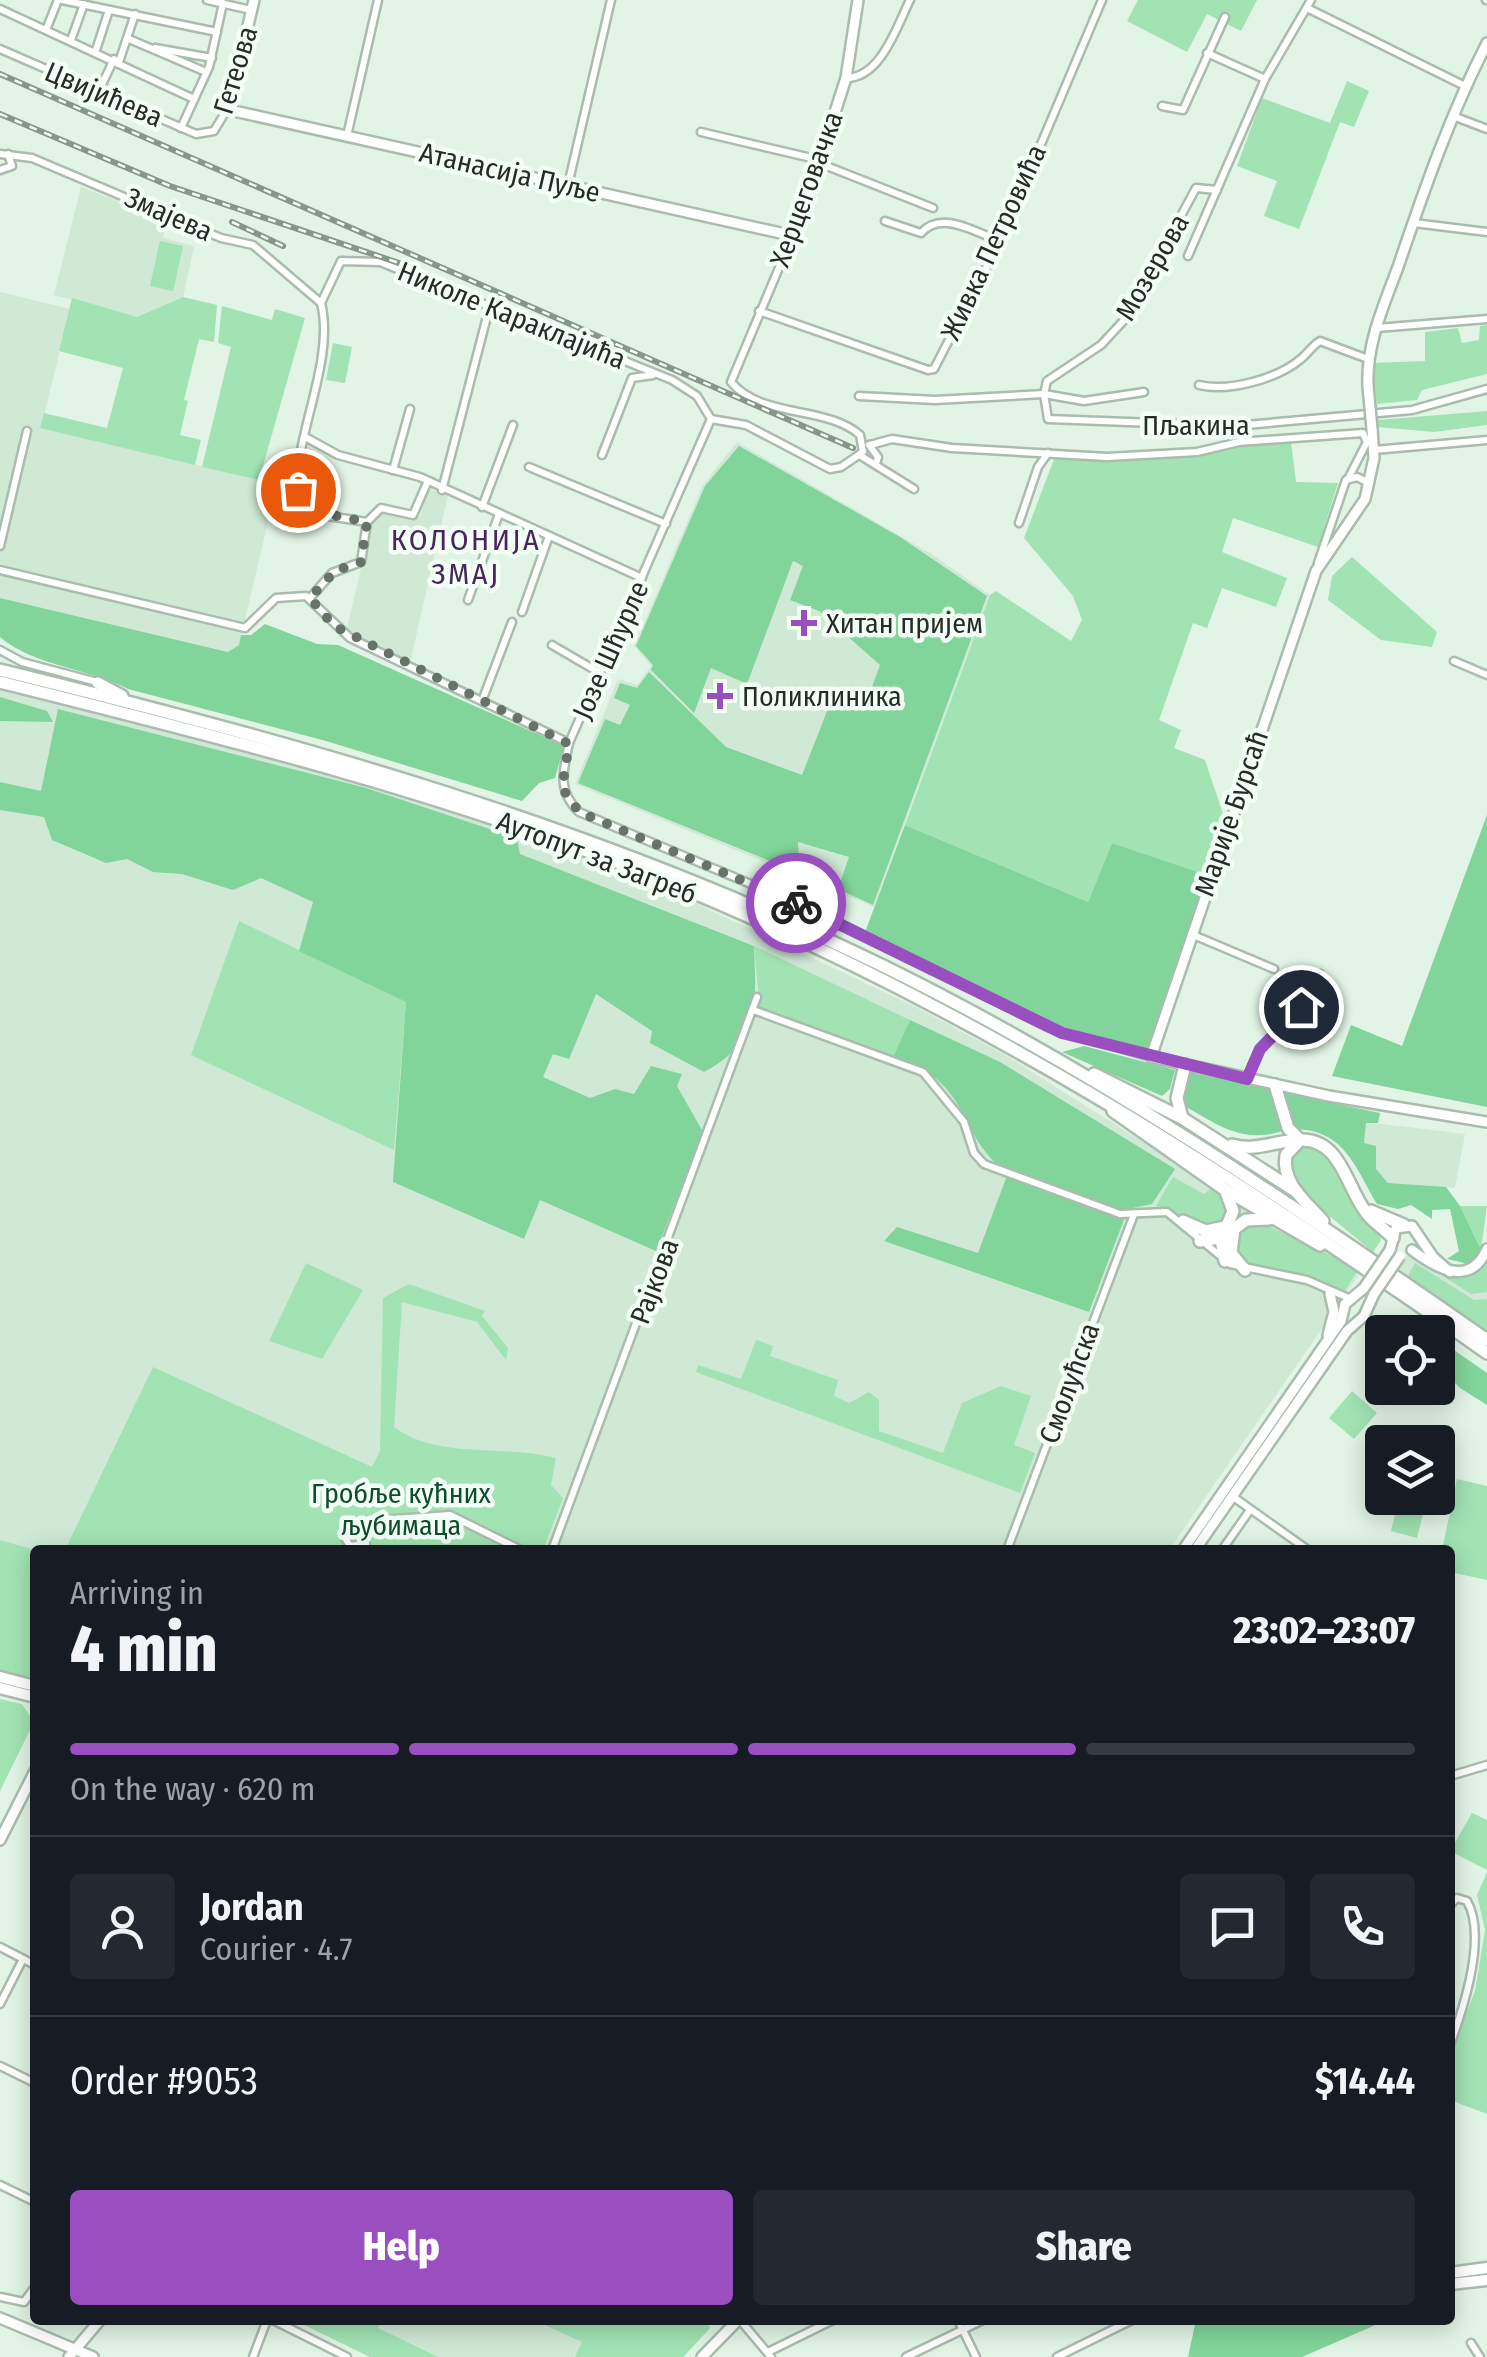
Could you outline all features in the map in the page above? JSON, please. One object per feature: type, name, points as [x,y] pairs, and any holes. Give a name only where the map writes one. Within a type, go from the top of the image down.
[{"type":"highway","name":"Аутопут за Загреб","points":[[0,670],[388,771],[628,854],[870,960],[1080,1072],[1192,1139],[1339,1238]]},
{"type":"highway","name":"Аутопут за Загреб","points":[[0,682],[329,766],[558,840],[837,956],[1093,1092],[1357,1262]]},
{"type":"highway","points":[[98,683],[140,704]]},
{"type":"highway","points":[[1182,1118],[1178,1090],[1184,1066]]},
{"type":"highway","points":[[1080,1072],[1102,1076],[1223,1142],[1296,1192],[1339,1238],[1487,1340]]},
{"type":"highway","points":[[1275,1085],[1286,1122],[1300,1140]]},
{"type":"highway","points":[[1149,1100],[1164,1102],[1178,1090]]},
{"type":"highway","points":[[1093,1092],[1121,1117],[1224,1189],[1273,1220],[1357,1262],[1487,1353]]},
{"type":"highway","points":[[1296,1192],[1284,1165],[1289,1150],[1300,1140]]},
{"type":"highway","points":[[1223,1142],[1254,1148],[1318,1141],[1329,1148],[1360,1203],[1399,1248]]},
{"type":"highway","points":[[1224,1189],[1233,1211],[1225,1261]]},
{"type":"highway","points":[[1360,1203],[1378,1216],[1404,1224]]},
{"type":"highway","points":[[1200,1240],[1227,1232],[1252,1218],[1273,1220]]},
{"type":"highway","points":[[1183,1221],[1206,1231],[1227,1232]]},
{"type":"highway","points":[[1227,1232],[1230,1253],[1245,1270]]},
{"type":"main road","points":[[0,1677],[30,1685]]},
{"type":"main road","points":[[0,1688],[30,1696]]},
{"type":"main road","points":[[1455,2272],[1487,2268]]},
{"type":"main road","points":[[1455,2283],[1487,2280]]},
{"type":"street","points":[[11,0],[3,10],[194,98]]},
{"type":"street","points":[[46,30],[60,0],[217,32]]},
{"type":"street","points":[[98,93],[129,39],[133,0]]},
{"type":"street","points":[[207,0],[254,5]]},
{"type":"street","points":[[347,136],[378,0]]},
{"type":"street","points":[[568,186],[612,0]]},
{"type":"street","name":"Херцеговачка","points":[[858,0],[846,78],[820,162],[731,382],[738,390],[802,415],[850,427],[867,445]]},
{"type":"street","points":[[846,78],[858,77],[875,64],[910,0]]},
{"type":"street","name":"Живка Петровића","points":[[759,311],[932,370],[1000,241],[1102,0]]},
{"type":"street","points":[[70,40],[84,4]]},
{"type":"street","points":[[181,128],[212,58],[223,4]]},
{"type":"street","points":[[1309,4],[1465,86]]},
{"type":"street","name":"Мозерова","points":[[1188,256],[1265,79],[1309,4]]},
{"type":"street","name":"Гетеова","points":[[208,134],[216,130],[229,106],[254,5]]},
{"type":"street","points":[[96,50],[110,10]]},
{"type":"street","points":[[1162,106],[1181,112],[1225,17]]},
{"type":"street","points":[[129,39],[206,72]]},
{"type":"street","name":"Марије Бурсаћ","points":[[1316,571],[1352,524],[1370,484],[1374,450],[1368,359],[1452,115],[1487,43]]},
{"type":"street","points":[[154,48],[212,58]]},
{"type":"street","name":"Цвијићева","points":[[0,50],[181,128],[208,134]]},
{"type":"street","points":[[1207,53],[1265,79]]},
{"type":"street","name":"Атанасија Пуље","points":[[229,106],[241,113],[780,234],[794,232]]},
{"type":"street","points":[[1452,115],[1487,129]]},
{"type":"street","points":[[701,132],[820,162],[933,208]]},
{"type":"street","points":[[0,170],[8,170],[7,156]]},
{"type":"street","name":"Змајева","points":[[7,156],[25,156],[221,238],[250,242],[321,303]]},
{"type":"street","name":"Мозерова","points":[[1044,394],[1052,377],[1101,345],[1126,318],[1196,188],[1218,190]]},
{"type":"street","points":[[885,221],[921,233],[931,222],[942,220],[1000,241]]},
{"type":"street","points":[[1413,223],[1487,232]]},
{"type":"street","name":"Николе Караклајића","points":[[321,303],[340,261],[357,259],[420,275],[659,375],[697,396],[711,419]]},
{"type":"street","points":[[321,303],[326,338],[298,478],[301,506],[322,515],[367,522]]},
{"type":"street","points":[[442,490],[490,306]]},
{"type":"street","points":[[1377,328],[1487,319]]},
{"type":"street","points":[[1199,386],[1215,388],[1271,375],[1302,359],[1320,341],[1368,359]]},
{"type":"street","points":[[602,455],[632,378],[659,375]]},
{"type":"street","name":"Пљакина","points":[[1044,394],[1048,419],[1235,426],[1421,408],[1487,389]]},
{"type":"street","points":[[859,396],[936,400],[1044,394],[1084,401],[1144,392]]},
{"type":"street","points":[[393,470],[410,409]]},
{"type":"street","points":[[711,419],[746,426],[830,468],[860,456],[867,445],[892,440],[1048,453]]},
{"type":"street","name":"Јозе Шћурле","points":[[310,598],[350,638],[569,744],[711,419]]},
{"type":"street","points":[[482,507],[512,425]]},
{"type":"street","points":[[0,546],[27,431]]},
{"type":"street","name":"Марије Бурсаћ","points":[[1048,453],[1108,457],[1197,452],[1239,442],[1363,433],[1366,444],[1348,479],[1190,933],[1152,1057]]},
{"type":"street","points":[[307,438],[338,455],[428,482],[642,578]]},
{"type":"street","points":[[1374,450],[1487,440]]},
{"type":"street","points":[[867,445],[878,456],[876,464]]},
{"type":"street","points":[[1019,523],[1038,467],[1048,453]]},
{"type":"street","points":[[860,456],[914,488]]},
{"type":"street","points":[[528,467],[666,524]]},
{"type":"street","points":[[1348,479],[1370,484]]},
{"type":"street","points":[[0,570],[250,627],[276,598],[310,598],[335,571],[361,562],[367,522],[381,508],[415,514],[428,482]]},
{"type":"street","points":[[468,600],[499,514]]},
{"type":"street","points":[[522,612],[550,536]]},
{"type":"street","points":[[482,702],[512,622]]},
{"type":"street","points":[[552,645],[600,673]]},
{"type":"street","points":[[0,650],[22,662],[98,683]]},
{"type":"street","points":[[1454,661],[1487,676]]},
{"type":"street","points":[[569,744],[562,788],[579,812],[793,901],[1048,1027],[1184,1066],[1487,1122]]},
{"type":"street","points":[[1190,933],[1274,970]]},
{"type":"street","points":[[1247,1079],[1256,1054],[1301,1007],[1320,974]]},
{"type":"street","name":"Рајкова","points":[[554,1545],[756,1011],[758,997]]},
{"type":"street","points":[[756,1011],[918,1069],[936,1082],[959,1114],[980,1161],[1132,1217],[1162,1211],[1183,1221],[1225,1261],[1245,1270],[1327,1290],[1349,1304],[1359,1320]]},
{"type":"street","name":"Смолућска","points":[[1009,1545],[1132,1217]]},
{"type":"street","points":[[1198,1545],[1349,1304],[1369,1291],[1399,1248],[1404,1224],[1415,1228],[1433,1257],[1450,1272]]},
{"type":"street","points":[[1399,1248],[1419,1236]]},
{"type":"street","points":[[1399,1248],[1450,1272],[1470,1270],[1487,1250]]},
{"type":"street","points":[[1327,1290],[1334,1312],[1327,1342]]},
{"type":"street","points":[[1187,1545],[1359,1320],[1369,1291]]},
{"type":"street","points":[[1349,1304],[1366,1305]]},
{"type":"street","points":[[1228,1494],[1301,1545]]},
{"type":"street","points":[[1226,1545],[1250,1510]]},
{"type":"street","points":[[349,1545],[345,1538],[352,1524],[450,1515],[511,1545]]},
{"type":"street","points":[[358,1545],[366,1544]]},
{"type":"street","points":[[1455,1775],[1487,1766]]},
{"type":"street","points":[[0,1840],[30,1781]]},
{"type":"street","points":[[1455,1902],[1471,1906],[1479,1927],[1470,1986],[1455,2030]]},
{"type":"street","points":[[0,1947],[30,1962]]},
{"type":"street","points":[[0,2004],[23,1959]]},
{"type":"street","points":[[0,2066],[30,2081]]},
{"type":"street","points":[[0,2185],[30,2200]]},
{"type":"street","points":[[0,2297],[24,2302],[30,2294]]},
{"type":"street","points":[[0,2318],[72,2353],[92,2357]]},
{"type":"street","points":[[72,2353],[96,2325]]},
{"type":"street","points":[[253,2357],[268,2325]]},
{"type":"street","points":[[281,2325],[348,2357]]},
{"type":"street","points":[[702,2357],[734,2325]]},
{"type":"street","points":[[743,2325],[770,2355],[824,2325]]},
{"type":"street","points":[[960,2325],[976,2357]]},
{"type":"street","points":[[906,2357],[973,2325]]},
{"type":"street","points":[[1056,2357],[1122,2325]]},
{"type":"street","points":[[1470,2342],[1480,2357]]},
{"type":"shaded area","points":[[81,187],[167,220],[163,238],[194,246],[183,297],[137,317],[54,295]]},
{"type":"shaded area","points":[[0,292],[70,309],[41,428],[277,484],[239,645],[229,652],[0,598]]},
{"type":"shaded area","points":[[737,442],[930,553],[990,595],[874,907],[575,784],[618,679],[637,685],[651,666],[634,646],[703,485]]},
{"type":"shaded area","points":[[427,489],[448,495],[410,663],[350,634],[347,628],[372,523],[380,511],[420,516]]},
{"type":"shaded area","points":[[0,689],[367,783],[553,846],[682,897],[914,1006],[1007,1056],[1276,1226],[1363,1269],[1172,1545],[30,1545],[30,1680],[0,1672]]},
{"type":"shaded area","points":[[1366,1122],[1465,1134],[1455,1188],[1388,1183],[1376,1169],[1376,1146],[1364,1144]]},
{"type":"shaded area","points":[[1414,1255],[1450,1275],[1467,1275],[1487,1257],[1487,1333],[1395,1270],[1403,1257]]},
{"type":"shaded area","points":[[304,2325],[710,2328],[683,2357],[370,2357]]},
{"type":"green space","points":[[1138,0],[1257,0],[1241,31],[1207,14],[1187,52],[1127,21]]},
{"type":"green space","points":[[1347,81],[1369,91],[1354,127],[1340,122],[1299,229],[1264,216],[1277,181],[1237,166],[1262,98],[1330,123]]},
{"type":"green space","points":[[160,241],[183,246],[173,291],[150,286]]},
{"type":"green space","points":[[183,297],[217,305],[214,342],[199,339],[184,400],[188,401],[180,435],[201,440],[195,465],[40,428],[44,413],[107,428],[123,368],[59,351],[72,298],[137,317]]},
{"type":"green space","points":[[222,306],[272,320],[275,309],[305,318],[259,480],[202,467],[231,347],[218,343]]},
{"type":"green space","points":[[1487,325],[1487,374],[1422,390],[1417,400],[1377,404],[1372,363],[1425,361],[1425,332],[1458,328],[1462,343],[1479,340],[1480,326]]},
{"type":"green space","points":[[333,343],[352,347],[345,383],[326,380]]},
{"type":"green space","points":[[1487,411],[1487,425],[1434,432],[1378,427],[1378,420]]},
{"type":"green space","points":[[1290,434],[1296,482],[1338,483],[1318,547],[1233,518],[1222,552],[1287,578],[1276,607],[1222,588],[1207,628],[1193,623],[1159,720],[1181,730],[1174,748],[1205,760],[1225,820],[1207,875],[1112,843],[1088,902],[905,825],[990,595],[996,591],[1071,641],[1082,620],[1073,596],[1024,538],[1056,454],[1191,453],[1233,440]]},
{"type":"green space","points":[[739,446],[900,537],[987,596],[873,905],[838,889],[849,857],[798,842],[799,863],[784,858],[780,865],[578,783],[605,719],[620,725],[630,705],[614,698],[620,683],[637,688],[649,672],[726,747],[802,775],[831,701],[863,711],[880,665],[819,611],[790,600],[803,566],[793,561],[747,684],[711,668],[694,713],[651,670],[653,665],[636,646],[705,486]]},
{"type":"green space","points":[[1352,557],[1437,632],[1432,647],[1381,640],[1328,600],[1332,576]]},
{"type":"green space","points":[[0,598],[228,652],[239,645],[241,635],[251,635],[265,624],[317,644],[338,645],[564,746],[555,778],[539,783],[522,801],[326,741],[128,689],[14,647],[0,637]]},
{"type":"green space","points":[[0,697],[47,711],[53,722],[0,721]]},
{"type":"green space","points":[[58,709],[366,788],[517,838],[520,854],[754,946],[751,1019],[736,1048],[704,1072],[650,1043],[652,1031],[596,994],[569,1059],[553,1054],[543,1077],[590,1098],[615,1089],[634,1094],[651,1066],[682,1074],[677,1086],[703,1132],[656,1251],[540,1200],[524,1239],[393,1182],[406,1002],[299,951],[313,902],[261,878],[233,890],[182,874],[153,872],[127,859],[106,863],[52,840],[44,817],[0,810],[0,782],[41,791]]},
{"type":"green space","points":[[1487,815],[1487,1107],[1332,1076],[1351,1025],[1402,1046]]},
{"type":"green space","points":[[905,825],[1088,902],[1112,843],[1210,876],[1151,1057],[1062,1033],[864,935]]},
{"type":"green space","points":[[239,921],[406,1002],[394,1150],[191,1055]]},
{"type":"green space","points":[[754,946],[910,1020],[893,1057],[760,1009]]},
{"type":"green space","points":[[910,1020],[1000,1062],[1175,1169],[1152,1204],[1128,1209],[1089,1312],[884,1241],[897,1227],[978,1253],[1008,1173],[991,1158],[938,1080],[893,1057]]},
{"type":"green space","points":[[1084,1046],[1175,1070],[1170,1089],[1162,1096],[1062,1052]]},
{"type":"green space","points":[[1188,1072],[1268,1089],[1283,1131],[1243,1134],[1183,1105]]},
{"type":"green space","points":[[1279,1092],[1380,1113],[1378,1123],[1366,1123],[1364,1143],[1376,1146],[1376,1169],[1388,1183],[1446,1187],[1460,1206],[1481,1250],[1469,1264],[1447,1259],[1459,1251],[1450,1209],[1432,1210],[1432,1219],[1411,1205],[1398,1209],[1377,1204],[1354,1163],[1336,1142],[1324,1135],[1292,1129]]},
{"type":"green space","points":[[1300,1145],[1326,1156],[1346,1177],[1378,1228],[1381,1240],[1373,1252],[1299,1191],[1288,1163]]},
{"type":"green space","points":[[1173,1177],[1204,1194],[1211,1188],[1225,1199],[1225,1223],[1205,1224],[1156,1206]]},
{"type":"green space","points":[[1460,1206],[1487,1206],[1481,1250]]},
{"type":"green space","points":[[1255,1222],[1359,1269],[1344,1292],[1312,1277],[1254,1266],[1236,1251],[1237,1229]]},
{"type":"green space","points":[[1487,1261],[1487,1292],[1471,1294],[1440,1274],[1468,1277]]},
{"type":"green space","points":[[306,1263],[363,1290],[322,1359],[269,1341]]},
{"type":"green space","points":[[1415,1263],[1474,1300],[1487,1299],[1487,1331],[1408,1276]]},
{"type":"green space","name":"Гробље кућних љубимаца","points":[[409,1284],[485,1311],[482,1316],[508,1348],[506,1360],[477,1322],[402,1302],[394,1427],[411,1437],[451,1448],[556,1458],[551,1485],[563,1498],[545,1545],[67,1545],[153,1367],[372,1467],[380,1451],[383,1298]]},
{"type":"green space","points":[[756,1340],[773,1346],[770,1356],[838,1380],[834,1396],[849,1403],[869,1392],[879,1400],[879,1431],[943,1453],[962,1403],[1001,1386],[1031,1396],[1014,1445],[1035,1453],[1020,1493],[696,1372],[698,1365],[741,1379]]},
{"type":"green space","points":[[1455,1351],[1487,1373],[1487,1405],[1455,1383]]},
{"type":"green space","points":[[1352,1391],[1377,1413],[1354,1439],[1329,1418]]},
{"type":"green space","points":[[1457,1479],[1487,1486],[1487,1580],[1455,1573],[1455,1545],[1443,1545],[1449,1515],[1455,1515]]},
{"type":"green space","points":[[1395,1515],[1423,1515],[1417,1538],[1391,1531]]},
{"type":"green space","points":[[0,1540],[30,1549],[30,1678],[0,1671]]},
{"type":"green space","points":[[0,1699],[22,1704],[30,1716],[30,1730],[0,1791]]},
{"type":"green space","points":[[1472,1813],[1487,1820],[1487,1870],[1455,1854],[1455,1842]]},
{"type":"green space","points":[[1487,1872],[1487,2114],[1455,2102],[1455,2042],[1475,1991],[1485,1930],[1477,1895]]},
{"type":"green space","points":[[304,2325],[379,2325],[378,2328],[438,2357],[370,2357]]},
{"type":"green space","points":[[545,2325],[710,2328],[683,2357],[575,2357],[582,2342]]},
{"type":"green space","points":[[1195,2325],[1376,2325],[1302,2357],[1188,2357]]},
{"type":"railway","points":[[0,74],[853,448]]},
{"type":"railway","points":[[0,114],[170,186],[402,264]]},
{"type":"railway","points":[[232,222],[283,246]]},
{"type":"way so far","points":[[298,490],[299,503],[306,510],[367,522],[361,562],[356,567],[335,571],[310,598],[334,626],[350,638],[569,744],[562,788],[579,812],[796,903]]},
{"type":"place","name":"Хитан пријем","points":[[804,623]]},
{"type":"place","name":"Поликлиника","points":[[720,696]]},
{"type":"district","name":"КОЛОНИЈА ЗМАЈ","points":[[466,557]]},
{"type":"route","points":[[796,903],[1062,1033],[1247,1079],[1260,1049],[1301,1007]]}]
